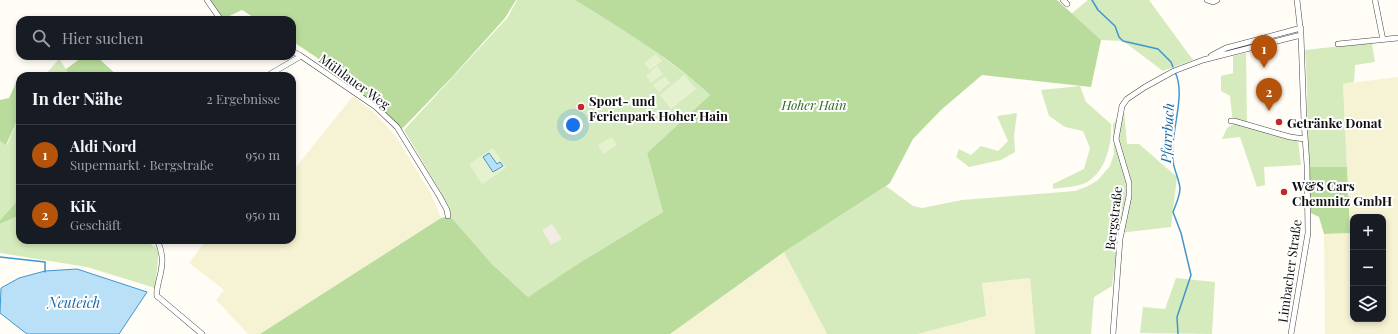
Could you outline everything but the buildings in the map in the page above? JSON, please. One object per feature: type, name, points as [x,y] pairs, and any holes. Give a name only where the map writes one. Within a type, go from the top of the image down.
[{"type":"street","points":[[207,0],[218,16]]},
{"type":"street","points":[[1207,0],[1213,2],[1217,0]]},
{"type":"street","name":"Limbacher Straße","points":[[1291,334],[1308,233],[1302,35],[1297,0]]},
{"type":"street","points":[[1375,0],[1383,40]]},
{"type":"street","name":"Bergstraße","points":[[1203,60],[1226,48],[1301,28]]},
{"type":"street","name":"Bergstraße","points":[[1113,334],[1120,239],[1129,183],[1116,139],[1122,106],[1127,99],[1174,71],[1203,60],[1302,35]]},
{"type":"street","points":[[1338,44],[1398,38]]},
{"type":"street","name":"Mühlauer Weg","points":[[296,54],[376,107],[397,127],[440,197],[447,210],[448,216]]},
{"type":"street","points":[[296,59],[301,56]]},
{"type":"street","points":[[274,72],[294,60]]},
{"type":"street","points":[[1231,121],[1290,137],[1305,139]]},
{"type":"street","points":[[158,244],[161,248],[162,267],[156,291],[157,296],[202,334]]},
{"type":"shaded area","points":[[1398,77],[1398,334],[1325,334],[1324,234],[1350,233],[1343,84]]},
{"type":"shaded area","points":[[353,96],[376,114],[397,138],[431,194],[441,218],[260,334],[248,334],[216,300],[224,290],[189,263],[203,244],[296,244],[296,167]]},
{"type":"shaded area","points":[[552,224],[562,239],[551,245],[542,230]]},
{"type":"shaded area","points":[[784,252],[827,334],[670,334]]},
{"type":"shaded area","points":[[1030,278],[1035,334],[918,334],[985,316],[982,282]]},
{"type":"green space","points":[[210,0],[516,0],[505,18],[453,76],[402,129],[362,98],[316,57],[296,44],[296,16],[252,16],[242,10],[229,16],[221,16]]},
{"type":"green space","points":[[517,0],[575,0],[641,41],[691,78],[710,95],[647,153],[663,212],[576,265],[528,297],[492,264],[450,216],[450,208],[404,130],[508,17]]},
{"type":"green space","name":"Hoher Hain","points":[[575,0],[1057,0],[1101,40],[1091,87],[982,75],[941,110],[913,139],[890,183],[784,252],[670,334],[260,334],[441,218],[450,216],[492,264],[528,297],[576,265],[663,212],[647,153],[710,95],[695,81],[662,56]]},
{"type":"green space","points":[[1088,0],[1149,0],[1193,60],[1163,71],[1123,41],[1101,40],[1071,14]]},
{"type":"green space","points":[[1368,43],[1372,44],[1375,62],[1355,65],[1354,82],[1343,84],[1347,167],[1308,167],[1305,50]]},
{"type":"green space","points":[[1246,53],[1247,127],[1298,141],[1301,165],[1264,167],[1265,185],[1257,187],[1240,137],[1222,139],[1227,128],[1233,124],[1230,96],[1221,91],[1221,76],[1233,73],[1233,56]]},
{"type":"green space","points":[[656,54],[662,61],[650,70],[644,63]]},
{"type":"green space","points":[[60,60],[67,72],[48,72]]},
{"type":"green space","points":[[78,60],[100,60],[114,72],[67,72],[66,69]]},
{"type":"green space","points":[[657,66],[663,74],[651,83],[646,76]]},
{"type":"green space","points":[[684,75],[696,89],[671,109],[660,95]]},
{"type":"green space","points":[[665,76],[670,83],[659,92],[653,85]]},
{"type":"green space","points":[[16,83],[16,123],[6,145],[0,141],[0,100],[9,98]]},
{"type":"green space","points":[[1080,86],[1086,102],[1111,124],[1109,148],[1103,164],[1094,177],[1083,184],[1053,189],[1053,184],[1084,169],[1090,148],[1083,131],[1065,127],[1049,116],[1041,90]]},
{"type":"green space","points":[[1124,110],[1127,144],[1139,144],[1177,177],[1171,227],[1119,233],[1112,286],[1094,297],[1091,334],[1035,334],[1030,278],[982,283],[986,316],[918,334],[827,334],[784,252],[886,186],[913,206],[922,208],[962,200],[1075,191],[1086,187],[1098,180],[1110,166],[1114,154],[1113,124]]},
{"type":"green space","points":[[1017,113],[1014,136],[1015,152],[1001,160],[969,167],[956,157],[959,149],[971,155],[981,146],[998,151],[1008,141],[997,116]]},
{"type":"green space","points":[[16,124],[16,202],[0,220],[0,141],[7,145]]},
{"type":"green space","points":[[612,137],[617,145],[603,154],[598,145]]},
{"type":"green space","points":[[493,148],[506,168],[482,184],[469,164]]},
{"type":"green space","points":[[1308,167],[1347,167],[1350,233],[1324,234],[1319,217],[1311,213]]},
{"type":"green space","points":[[16,202],[16,217],[0,224],[0,220]]},
{"type":"green space","points":[[16,217],[16,244],[151,244],[159,250],[155,288],[87,267],[0,253],[0,224]]},
{"type":"green space","points":[[1176,278],[1215,282],[1212,334],[1140,333],[1143,307],[1165,309]]},
{"type":"water","points":[[489,153],[497,164],[500,162],[503,166],[493,172],[483,157]]},
{"type":"water","name":"Neuteich","points":[[77,269],[147,292],[119,334],[27,334],[0,313],[1,288],[19,278],[45,271]]},
{"type":"waterway","name":"Pfarrbach","points":[[1092,0],[1098,10],[1115,26],[1119,37],[1123,41],[1158,49],[1171,62],[1173,67]]},
{"type":"waterway","name":"Pfarrbach","points":[[1175,72],[1178,82],[1179,104],[1172,150],[1180,188],[1179,197],[1173,212],[1181,233],[1191,275],[1177,317],[1178,334]]},
{"type":"waterway","points":[[0,257],[45,262],[45,272]]},
{"type":"place","name":"Aldi Nord","points":[[1264,68]]},
{"type":"place","name":"Sport- und Ferienpark Hoher Hain","points":[[581,107]]},
{"type":"place","name":"KiK","points":[[1269,111]]},
{"type":"place","name":"Getränke Donat","points":[[1279,122]]},
{"type":"place","name":"W&S Cars Chemnitz GmbH","points":[[1284,192]]}]
